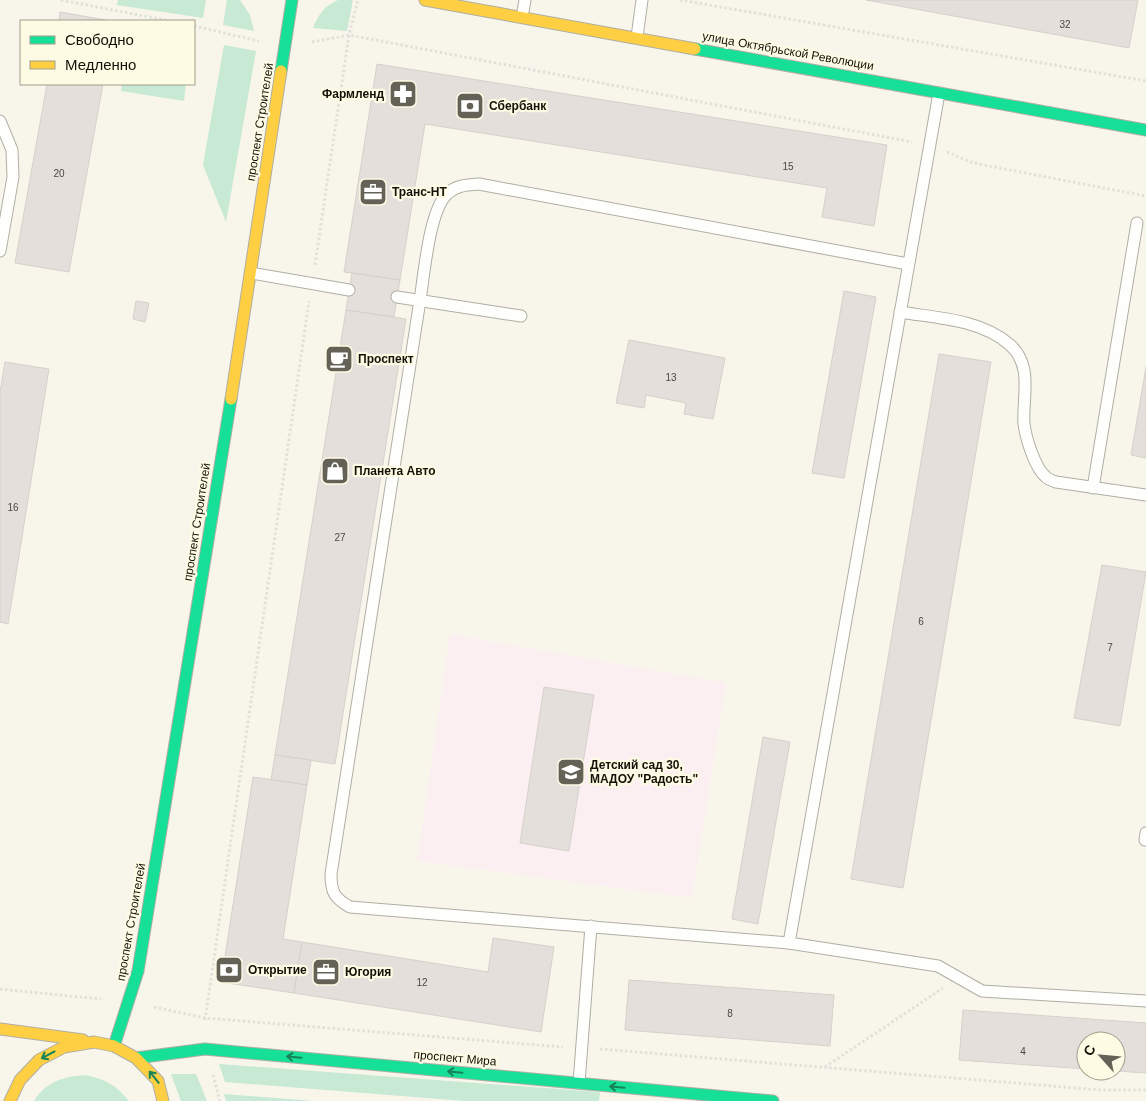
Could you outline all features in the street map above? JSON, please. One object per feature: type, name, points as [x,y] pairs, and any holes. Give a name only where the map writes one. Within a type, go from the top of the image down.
[{"type":"street","name":"проспект Строителей","points":[[114,1046],[138,971],[251,273],[292,0]]},
{"type":"street","name":"улица Октябрьской Революции","points":[[425,0],[1146,130]]},
{"type":"street","points":[[0,1029],[114,1046],[136,1058],[158,1081],[163,1101]]},
{"type":"street","points":[[10,1101],[20,1080],[39,1060],[64,1047],[94,1042]]},
{"type":"street","name":"проспект Мира","points":[[136,1058],[205,1049],[773,1101]]},
{"type":"lane","points":[[522,18],[525,0]]},
{"type":"lane","points":[[636,37],[642,0]]},
{"type":"lane","points":[[789,942],[939,93]]},
{"type":"lane","points":[[0,121],[12,150],[13,177],[0,251]]},
{"type":"lane","points":[[908,264],[479,184],[462,185],[446,194],[438,207],[433,222],[420,300],[331,874],[331,886],[334,895],[341,902],[350,906],[789,942],[938,966],[982,991],[1146,1001]]},
{"type":"lane","points":[[1093,488],[1137,223]]},
{"type":"lane","points":[[251,273],[349,290]]},
{"type":"lane","points":[[397,297],[520,316]]},
{"type":"lane","points":[[900,312],[968,323],[995,335],[1010,345],[1018,356],[1025,373],[1024,424],[1028,441],[1038,467],[1046,478],[1056,482],[1146,495]]},
{"type":"lane","points":[[579,1084],[591,926]]},
{"type":"path","points":[[61,0],[165,20]]},
{"type":"path","points":[[205,1018],[349,35],[358,0]]},
{"type":"path","points":[[680,0],[1146,81]]},
{"type":"path","points":[[195,26],[285,47],[349,35],[930,145],[973,163],[1146,196]]},
{"type":"path","points":[[825,1068],[958,978]]},
{"type":"path","points":[[0,989],[129,1002],[205,1018],[1100,1090],[1146,1090]]},
{"type":"shaded area","name":"Детский сад 30, МАДОУ \"Радость\"","points":[[450,634],[726,683],[692,898],[417,861]]},
{"type":"green space","points":[[118,0],[206,0],[203,18],[117,5]]},
{"type":"green space","points":[[227,0],[240,0],[250,15],[254,31],[223,25]]},
{"type":"green space","points":[[338,0],[353,0],[347,31],[313,28],[322,11]]},
{"type":"green space","points":[[224,45],[256,51],[226,222],[203,165]]},
{"type":"green space","points":[[122,85],[186,85],[184,101],[121,91]]},
{"type":"green space","points":[[219,1064],[600,1092],[599,1101],[464,1101],[225,1082]]},
{"type":"green space","points":[[171,1074],[196,1074],[207,1101],[181,1101]]},
{"type":"green space","points":[[86,1075],[110,1084],[119,1090],[129,1101],[34,1101],[44,1089],[56,1081]]},
{"type":"green space","points":[[224,1094],[313,1101],[226,1101]]},
{"type":"building","points":[[866,0],[1138,0],[1129,48]]},
{"type":"building","points":[[60,12],[105,20],[59,20]]},
{"type":"building","points":[[377,64],[887,145],[874,226],[822,217],[827,188],[425,124],[400,280],[344,272]]},
{"type":"building","points":[[47,85],[103,85],[69,272],[15,263]]},
{"type":"building","points":[[352,273],[400,280],[394,317],[346,310]]},
{"type":"building","points":[[844,291],[876,297],[844,478],[812,473]]},
{"type":"building","points":[[136,301],[149,303],[145,322],[133,319]]},
{"type":"building","points":[[346,310],[406,319],[335,764],[275,755]]},
{"type":"building","points":[[629,340],[725,358],[713,419],[684,414],[686,403],[646,395],[644,408],[616,403]]},
{"type":"building","points":[[939,354],[991,362],[903,888],[851,879]]},
{"type":"building","points":[[5,362],[49,369],[8,624],[0,622],[0,392]]},
{"type":"building","points":[[1146,367],[1146,458],[1131,455]]},
{"type":"building","points":[[1102,565],[1146,572],[1120,726],[1074,718]]},
{"type":"building","points":[[544,687],[594,695],[569,851],[520,843]]},
{"type":"building","points":[[763,737],[790,742],[758,924],[732,919]]},
{"type":"building","points":[[275,755],[311,760],[307,785],[271,780]]},
{"type":"building","points":[[253,777],[307,785],[283,939],[302,942],[294,993],[221,982]]},
{"type":"building","points":[[493,938],[554,947],[541,1032],[294,993],[302,942],[488,972]]},
{"type":"building","points":[[629,980],[834,995],[830,1046],[625,1030]]},
{"type":"building","points":[[963,1010],[1146,1023],[1146,1073],[1126,1072],[1126,1031],[1076,1031],[1076,1068],[959,1060]]},
{"type":"traffic: fast","points":[[281,71],[292,0]]},
{"type":"traffic: fast","points":[[695,49],[1146,130]]},
{"type":"traffic: fast","points":[[114,1046],[138,971],[231,399]]},
{"type":"traffic: fast","points":[[136,1058],[205,1049],[773,1101]]},
{"type":"traffic: slow","points":[[425,0],[695,49]]},
{"type":"traffic: slow","points":[[231,399],[281,71]]},
{"type":"traffic: slow","points":[[0,1029],[83,1040]]},
{"type":"traffic: slow","points":[[10,1101],[20,1080],[39,1060],[64,1047],[94,1042],[114,1046],[136,1058],[158,1081],[163,1101]]},
{"type":"place","name":"Фармленд","points":[[403,94]]},
{"type":"place","name":"Сбербанк","points":[[470,106]]},
{"type":"place","name":"Транс-НТ","points":[[373,192]]},
{"type":"place","name":"Проспект","points":[[339,359]]},
{"type":"place","name":"Планета Авто","points":[[335,471]]},
{"type":"place","name":"Детский сад 30, МАДОУ \"Радость\"","points":[[571,772]]},
{"type":"place","name":"Открытие","points":[[229,970]]},
{"type":"place","name":"Югория","points":[[326,972]]}]
